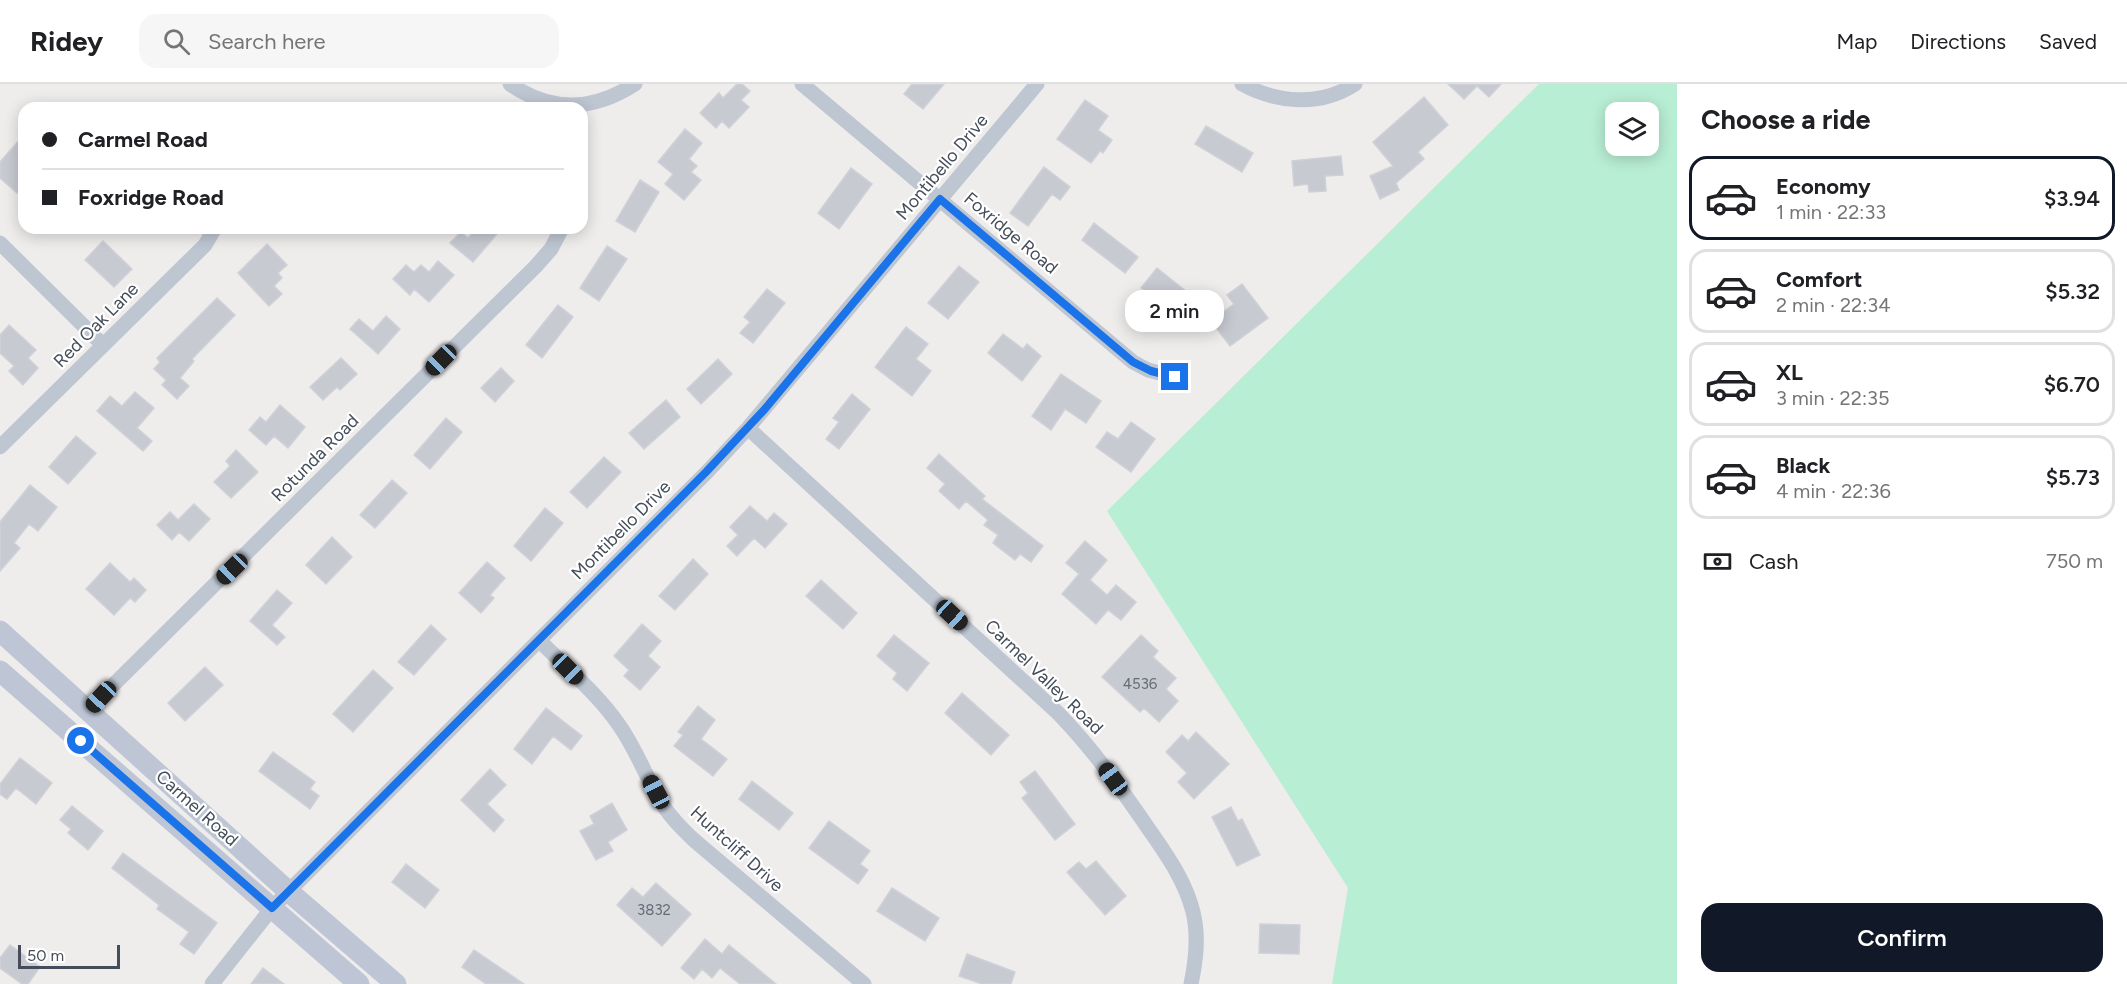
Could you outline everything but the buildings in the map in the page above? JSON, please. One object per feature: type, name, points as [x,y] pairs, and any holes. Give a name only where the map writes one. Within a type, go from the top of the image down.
[{"type":"main road","name":"Carmel Road","points":[[0,631],[288,891],[396,984]]},
{"type":"main road","name":"Carmel Road","points":[[0,671],[359,984]]},
{"type":"street","points":[[510,84],[545,102]]},
{"type":"street","points":[[588,104],[613,96],[635,84]]},
{"type":"street","name":"Foxridge Road","points":[[802,84],[1133,362],[1151,371],[1175,377]]},
{"type":"street","name":"Montibello Drive","points":[[212,984],[288,891],[748,428],[1037,84]]},
{"type":"street","points":[[1242,84],[1257,92],[1289,100],[1322,98],[1355,84]]},
{"type":"street","name":"Red Oak Lane","points":[[0,447],[205,245],[211,234]]},
{"type":"street","name":"Rotunda Road","points":[[88,710],[536,266],[559,234]]},
{"type":"street","points":[[0,243],[103,345]]},
{"type":"street","name":"Carmel Valley Road","points":[[748,428],[1058,713],[1100,761],[1173,864],[1184,886],[1192,909],[1197,935],[1196,959],[1191,984]]},
{"type":"street","name":"Huntcliff Drive","points":[[539,640],[597,698],[617,722],[634,748],[662,804],[677,824],[694,841],[864,984]]},
{"type":"green space","points":[[1539,84],[1677,84],[1677,984],[1332,984],[1348,888],[1107,511]]},
{"type":"route","points":[[81,741],[272,908],[748,428],[940,199],[1133,362],[1151,371],[1175,377]]}]
